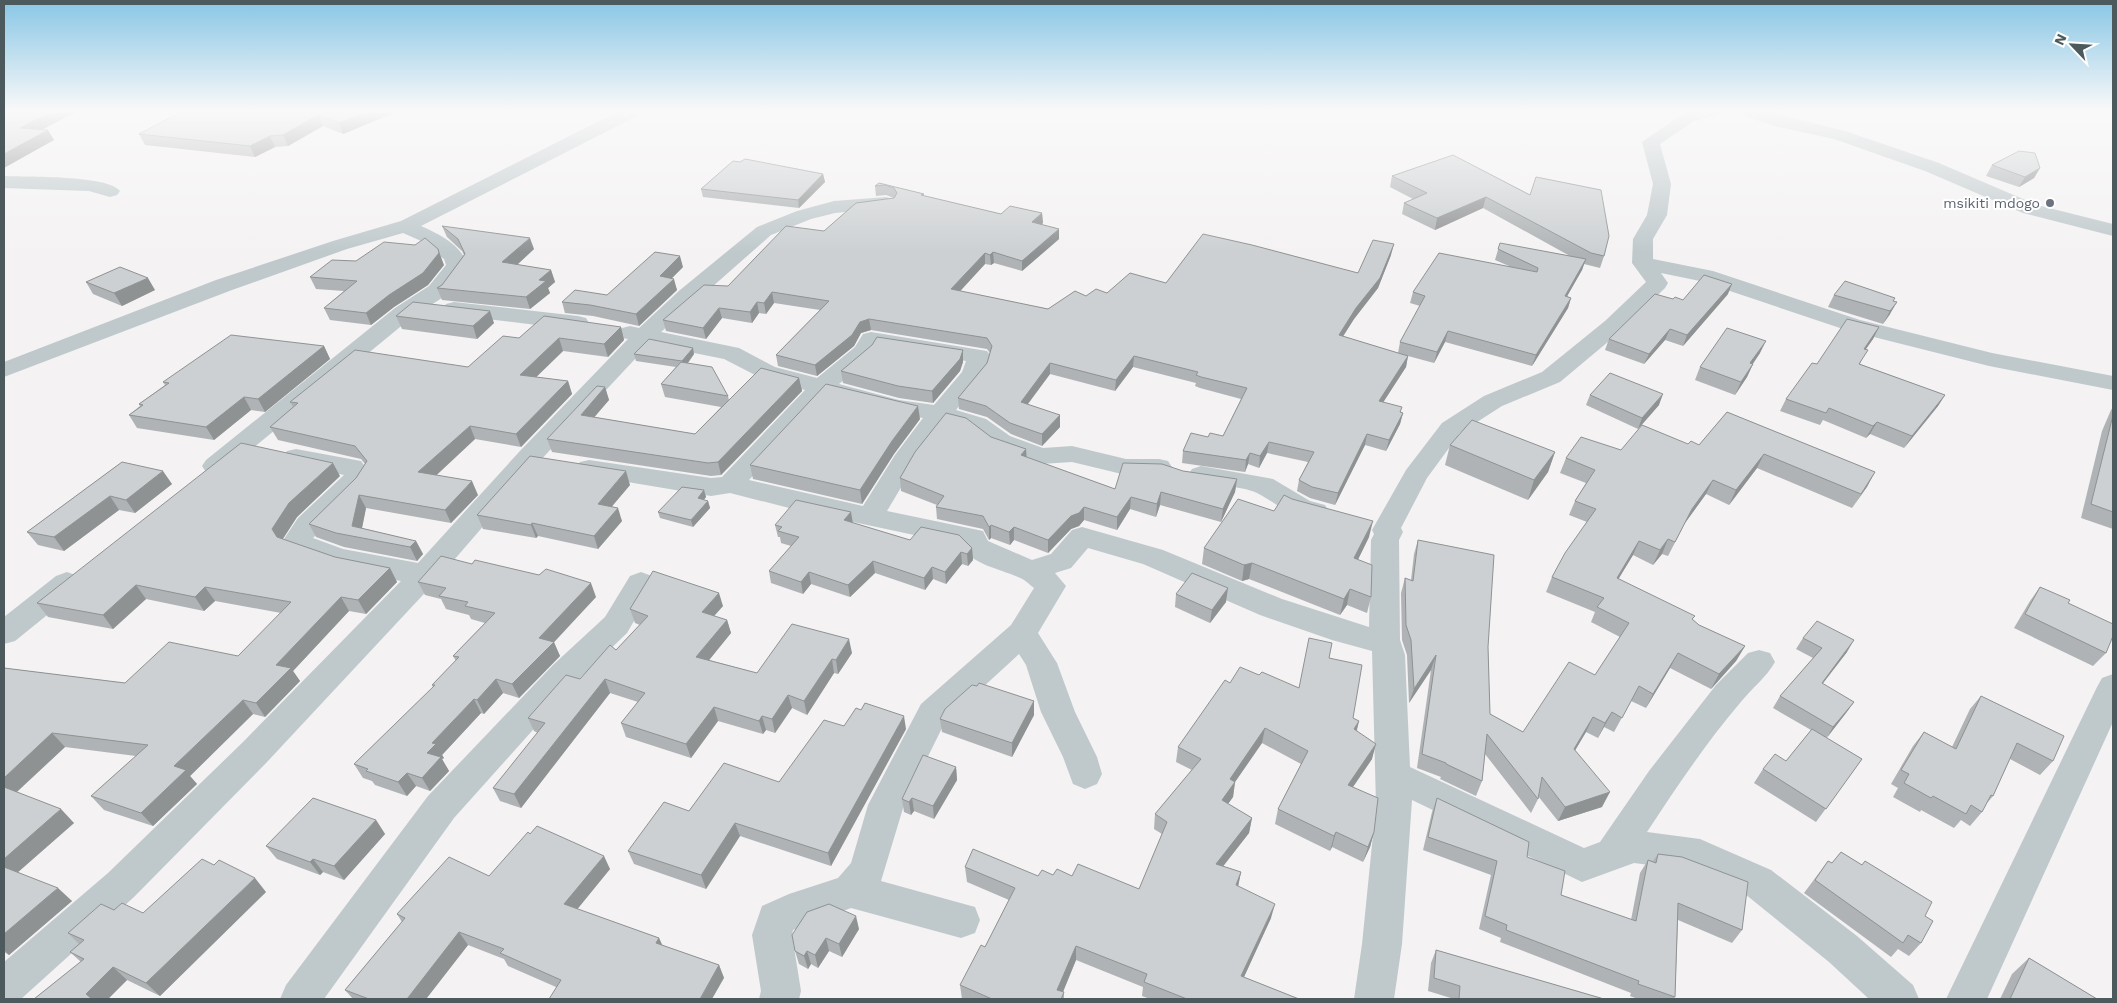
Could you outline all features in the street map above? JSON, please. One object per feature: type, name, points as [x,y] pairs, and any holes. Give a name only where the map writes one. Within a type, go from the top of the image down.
[{"type":"street","points":[[4,370],[224,285],[340,245],[408,225],[539,159]]},
{"type":"street","points":[[1374,999],[1382,944],[1395,776],[1389,655],[1384,640],[1385,540],[1388,532],[1386,530],[1415,476],[1451,428],[1493,400],[1551,377],[1613,326],[1656,282],[1643,263],[1643,239],[1657,215],[1662,184],[1655,159]]},
{"type":"street","points":[[1906,159],[2030,209],[2113,230]]},
{"type":"street","points":[[4,182],[85,184],[110,191]]},
{"type":"street","points":[[4,988],[121,885],[254,752],[425,575],[528,458],[644,336],[688,295],[764,231],[804,215],[834,206],[886,203]]},
{"type":"street","points":[[195,482],[403,313],[416,306],[444,285],[457,266],[450,252],[439,247],[437,240],[408,225]]},
{"type":"street","points":[[1643,263],[1705,276],[1854,325],[1937,344],[1989,359],[2113,383]]},
{"type":"street","points":[[416,306],[606,328],[731,353],[767,372],[898,407],[940,413],[977,424],[1001,442],[1041,456],[1072,454],[1126,468],[1162,467],[1182,473],[1263,485],[1300,507],[1333,517]]},
{"type":"street","points":[[730,484],[822,386],[864,351],[871,339],[979,356],[974,374],[940,413],[904,461],[870,516]]},
{"type":"street","points":[[256,434],[269,450],[352,467],[359,476],[347,491],[301,533],[296,542],[312,550],[425,575]]},
{"type":"street","points":[[528,458],[711,487],[730,484],[797,501],[973,538],[976,547],[1007,562],[1031,570],[1051,586],[1022,633],[933,713],[886,805],[867,870],[850,891],[789,912],[776,919],[772,935],[781,991],[779,999]]},
{"type":"street","points":[[1359,524],[1386,530]]},
{"type":"street","points":[[1031,570],[1061,561],[1082,537],[1152,557],[1271,607],[1343,632],[1374,640],[1384,640]]},
{"type":"street","points":[[4,633],[88,567]]},
{"type":"street","points":[[300,999],[441,807],[564,674],[616,625],[642,584]]},
{"type":"street","points":[[1022,633],[1041,663],[1058,712],[1080,757],[1085,774]]},
{"type":"street","points":[[1613,854],[1661,781],[1728,694],[1759,662]]},
{"type":"street","points":[[1966,999],[2113,687]]},
{"type":"street","points":[[1395,776],[1582,865],[1634,848],[1700,855],[1758,882],[1843,950],[1899,999]]},
{"type":"street","points":[[850,891],[961,920]]},
{"type":"building","points":[[745,159],[823,174],[798,200],[701,189],[733,161],[740,162]]},
{"type":"building","points":[[1442,159],[1460,159],[1530,195],[1536,177],[1601,190],[1609,236],[1604,256],[1591,253],[1486,197],[1437,218],[1404,203],[1427,193],[1392,176]]},
{"type":"building","points":[[2004,159],[2037,159],[2040,168],[2025,177],[1992,165]]},
{"type":"building","points":[[879,183],[1001,214],[1010,206],[1042,213],[1032,222],[1059,229],[1022,261],[993,252],[990,255],[985,253],[951,289],[1048,309],[1075,291],[1086,296],[1096,289],[1107,293],[1130,273],[1166,283],[1203,234],[1358,273],[1373,240],[1394,244],[1380,278],[1356,308],[1339,335],[1408,356],[1379,401],[1402,407],[1400,412],[1403,413],[1389,440],[1367,434],[1338,493],[1312,487],[1299,480],[1314,452],[1269,442],[1260,456],[1250,453],[1246,460],[1183,451],[1191,433],[1208,437],[1210,433],[1223,436],[1247,388],[1201,377],[1196,375],[1198,372],[1134,356],[1116,380],[1050,363],[1021,402],[1060,415],[1042,434],[1010,423],[986,406],[958,398],[987,363],[992,346],[987,338],[869,319],[860,322],[852,335],[815,365],[776,355],[829,301],[772,292],[764,303],[757,302],[750,312],[719,308],[703,328],[663,320],[704,285],[728,286],[786,226],[824,231],[856,203],[894,198],[897,193],[894,188],[885,185],[875,186]]},
{"type":"building","points":[[442,226],[530,238],[502,262],[551,270],[539,280],[546,281],[526,297],[437,288],[442,285],[465,254],[458,239]]},
{"type":"building","points":[[425,238],[438,249],[439,253],[423,273],[389,295],[366,313],[324,308],[357,281],[310,277],[332,260],[356,261],[384,242],[415,245]]},
{"type":"building","points":[[1500,243],[1586,259],[1565,296],[1571,298],[1536,355],[1448,331],[1437,352],[1400,342],[1425,296],[1413,292],[1439,253],[1537,272],[1538,268],[1498,249]]},
{"type":"building","points":[[655,252],[680,256],[660,276],[674,279],[636,314],[590,305],[562,302],[575,290],[607,295]]},
{"type":"building","points":[[120,267],[148,278],[114,293],[86,282]]},
{"type":"building","points":[[1704,275],[1732,284],[1687,335],[1670,329],[1649,354],[1609,339],[1655,294],[1683,300]]},
{"type":"building","points":[[1845,281],[1895,298],[1893,301],[1897,302],[1890,311],[1834,295]]},
{"type":"building","points":[[413,302],[490,311],[473,326],[396,316]]},
{"type":"building","points":[[544,316],[621,327],[604,344],[559,338],[520,375],[568,381],[516,434],[470,426],[418,472],[472,481],[445,510],[359,495],[352,526],[416,541],[410,547],[336,533],[309,524],[356,478],[367,461],[355,446],[270,427],[298,403],[290,402],[355,350],[468,367],[503,336],[519,338]]},
{"type":"building","points":[[1847,319],[1879,327],[1864,349],[1868,350],[1859,364],[1945,395],[1912,436],[1877,422],[1873,426],[1829,408],[1826,413],[1786,399],[1812,363],[1817,364]]},
{"type":"building","points":[[1727,328],[1766,341],[1750,363],[1753,364],[1741,382],[1700,367]]},
{"type":"building","points":[[231,335],[324,346],[258,399],[244,397],[206,427],[129,415],[143,405],[139,404],[169,383],[163,382]]},
{"type":"building","points":[[877,337],[963,350],[960,359],[932,391],[898,386],[841,371],[872,345]]},
{"type":"building","points":[[649,339],[693,348],[682,361],[634,354]]},
{"type":"building","points":[[681,362],[712,367],[728,396],[661,384]]},
{"type":"building","points":[[761,368],[799,378],[718,462],[708,463],[547,439],[597,386],[605,387],[581,415],[695,434]]},
{"type":"building","points":[[1610,373],[1663,394],[1642,418],[1590,395]]},
{"type":"building","points":[[826,384],[918,406],[892,441],[860,490],[750,465]]},
{"type":"building","points":[[1727,412],[1875,472],[1861,494],[1764,454],[1736,490],[1713,480],[1692,509],[1675,542],[1668,539],[1660,550],[1639,541],[1617,578],[1695,616],[1692,619],[1699,625],[1745,646],[1719,674],[1678,653],[1653,694],[1639,686],[1622,718],[1612,712],[1605,723],[1593,717],[1574,749],[1610,792],[1565,807],[1542,777],[1538,799],[1487,734],[1482,781],[1446,763],[1422,754],[1436,655],[1414,689],[1411,640],[1406,625],[1405,578],[1413,581],[1418,540],[1494,555],[1488,647],[1490,714],[1523,732],[1569,662],[1595,675],[1629,623],[1597,607],[1604,598],[1552,577],[1565,553],[1596,509],[1575,501],[1595,470],[1566,458],[1581,437],[1621,450],[1642,425],[1688,444],[1691,441],[1699,445]]},
{"type":"building","points":[[946,413],[966,418],[991,437],[1026,449],[1021,455],[1115,489],[1123,463],[1162,464],[1183,471],[1237,479],[1223,509],[1161,492],[1157,504],[1131,497],[1117,517],[1084,507],[1079,513],[1071,516],[1048,540],[1014,527],[1009,532],[991,525],[989,527],[983,516],[936,507],[944,496],[900,478],[915,452]]},
{"type":"building","points":[[2113,415],[2113,512],[2091,504]]},
{"type":"building","points":[[1472,420],[1555,452],[1534,480],[1450,445]]},
{"type":"building","points":[[241,443],[333,463],[289,503],[272,529],[277,537],[335,557],[390,568],[358,600],[341,597],[276,665],[291,668],[256,703],[243,700],[174,766],[186,770],[141,813],[91,796],[148,745],[52,733],[4,778],[4,668],[125,683],[169,642],[238,656],[291,602],[205,587],[195,597],[136,585],[103,615],[37,603]]},
{"type":"building","points":[[530,456],[626,471],[598,504],[618,508],[594,536],[532,523],[531,525],[477,515]]},
{"type":"building","points":[[122,462],[163,471],[126,500],[110,496],[54,537],[27,532]]},
{"type":"building","points":[[682,487],[704,490],[698,498],[708,501],[691,520],[658,512]]},
{"type":"building","points":[[1284,495],[1292,499],[1373,521],[1354,558],[1372,565],[1371,597],[1350,589],[1344,599],[1252,563],[1244,565],[1204,548],[1238,499],[1274,511]]},
{"type":"building","points":[[796,500],[851,512],[844,520],[910,540],[921,527],[959,535],[972,548],[967,554],[961,552],[945,572],[932,567],[924,578],[873,561],[848,585],[809,572],[801,582],[769,571],[799,537],[778,531],[782,527],[775,525]]},
{"type":"building","points":[[441,556],[472,564],[475,560],[539,575],[546,569],[591,583],[539,638],[554,642],[512,684],[496,679],[477,700],[474,699],[432,743],[436,744],[427,753],[441,757],[422,778],[407,773],[398,782],[366,771],[368,769],[354,764],[435,685],[432,685],[459,657],[453,656],[495,613],[465,606],[468,602],[439,596],[446,588],[418,582]]},
{"type":"building","points":[[653,571],[719,593],[702,612],[727,620],[696,657],[757,673],[792,624],[849,639],[836,660],[832,659],[804,701],[788,695],[772,719],[762,716],[759,721],[714,707],[686,744],[621,723],[645,693],[605,679],[514,794],[493,788],[545,723],[528,718],[566,675],[580,679],[610,645],[616,650],[648,616],[630,609]]},
{"type":"building","points":[[1192,573],[1228,588],[1212,610],[1176,594]]},
{"type":"building","points":[[2040,587],[2070,600],[2068,603],[2113,624],[2113,636],[2106,653],[2025,614]]},
{"type":"building","points":[[1817,621],[1854,640],[1822,683],[1854,702],[1833,727],[1780,696],[1822,648],[1803,638]]},
{"type":"building","points":[[1309,638],[1332,643],[1329,658],[1362,665],[1353,718],[1359,721],[1354,729],[1376,744],[1348,785],[1378,798],[1374,832],[1368,847],[1336,832],[1334,836],[1278,809],[1308,751],[1265,728],[1230,779],[1235,782],[1222,800],[1252,818],[1216,864],[1241,872],[1236,885],[1275,904],[1241,976],[1299,999],[1187,999],[1144,982],[1147,974],[1076,946],[1057,990],[1064,992],[1061,999],[992,999],[960,985],[981,945],[985,947],[1015,888],[965,867],[973,849],[1038,876],[1042,870],[1053,875],[1057,869],[1072,876],[1078,864],[1139,889],[1167,822],[1155,814],[1201,759],[1178,747],[1225,680],[1230,683],[1240,667],[1259,675],[1262,672],[1299,688]]},
{"type":"building","points":[[979,683],[1034,701],[1012,743],[940,719],[945,709],[972,685],[977,686]]},
{"type":"building","points":[[1981,696],[2064,736],[2053,761],[2017,743],[1993,796],[1991,795],[1982,812],[1971,805],[1966,814],[1904,783],[1909,774],[1901,770],[1924,732],[1956,749]]},
{"type":"building","points":[[865,703],[904,716],[828,853],[735,823],[701,875],[628,851],[664,802],[689,811],[724,763],[779,782],[824,720],[844,726],[856,708],[861,710]]},
{"type":"building","points":[[1812,729],[1862,759],[1826,809],[1763,769],[1775,754],[1786,761]]},
{"type":"building","points":[[923,755],[956,767],[933,806],[912,798],[909,802],[902,799]]},
{"type":"building","points":[[4,787],[61,809],[4,859]]},
{"type":"building","points":[[313,798],[376,820],[334,866],[313,859],[310,862],[266,846]]},
{"type":"building","points":[[1437,798],[1529,842],[1527,857],[1565,871],[1561,895],[1636,921],[1648,860],[1656,863],[1658,854],[1682,857],[1748,882],[1742,930],[1678,903],[1675,997],[1638,984],[1639,981],[1506,930],[1507,925],[1485,916],[1497,861],[1428,837]]},
{"type":"building","points":[[537,826],[604,856],[564,904],[659,938],[656,943],[719,965],[700,999],[549,999],[561,980],[500,953],[504,949],[459,932],[407,999],[369,999],[345,990],[405,918],[397,914],[449,857],[489,876],[528,832],[530,834]]},
{"type":"building","points":[[1841,852],[1862,865],[1865,861],[1932,902],[1925,916],[1933,921],[1921,943],[1908,935],[1903,943],[1815,880],[1828,861],[1832,863]]},
{"type":"building","points":[[202,859],[214,865],[219,860],[255,878],[146,983],[113,967],[86,994],[92,999],[34,999],[84,959],[70,952],[84,940],[68,933],[101,904],[114,910],[122,903],[143,913]]},
{"type":"building","points":[[4,867],[58,888],[4,934]]},
{"type":"building","points":[[829,904],[856,916],[839,944],[826,938],[815,955],[807,951],[804,956],[795,951],[792,935],[807,912]]},
{"type":"building","points":[[1436,950],[1604,999],[1459,999],[1460,986],[1434,978]]},
{"type":"building","points":[[2029,958],[2097,999],[2010,999]]},
{"type":"place","name":"msikiti mdogo","points":[[2050,203]]}]
